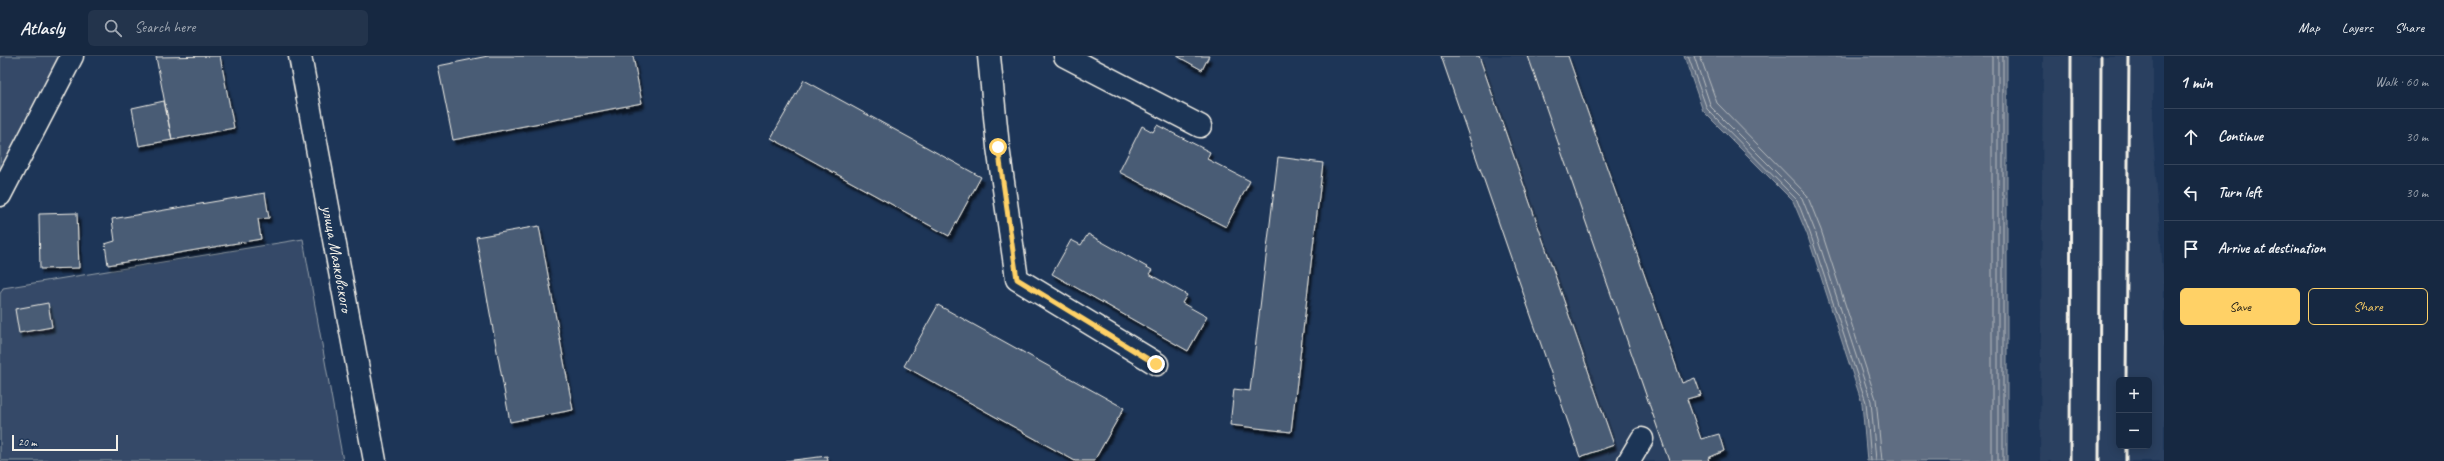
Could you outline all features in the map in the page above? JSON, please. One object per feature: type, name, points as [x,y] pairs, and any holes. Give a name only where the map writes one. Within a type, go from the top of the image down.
[{"type":"street","points":[[0,195],[72,56]]},
{"type":"street","name":"улица Маяковского","points":[[300,56],[375,461]]},
{"type":"street","points":[[988,56],[998,147],[1017,279],[1156,364]]},
{"type":"street","points":[[1065,56],[1200,126]]},
{"type":"street","points":[[1629,461],[1642,439]]},
{"type":"shaded area","points":[[0,56],[62,56],[0,174]]},
{"type":"shaded area","points":[[1441,56],[1568,56],[1682,382],[1695,378],[1701,395],[1687,400],[1701,439],[1719,434],[1724,451],[1708,457],[1709,461],[1590,461],[1580,457]]},
{"type":"shaded area","points":[[2043,56],[2153,56],[2153,135],[2164,286],[2164,461],[2040,461]]},
{"type":"shaded area","points":[[303,239],[343,461],[0,461],[0,294],[3,288]]},
{"type":"water","points":[[1684,56],[2007,56],[2007,461],[1867,461],[1862,403],[1807,234],[1793,201],[1703,111]]},
{"type":"building","points":[[220,56],[234,128],[172,140],[156,57]]},
{"type":"building","points":[[488,56],[633,56],[642,103],[453,140],[438,66]]},
{"type":"building","points":[[1177,56],[1209,56],[1202,70]]},
{"type":"building","points":[[1441,56],[1479,56],[1614,445],[1580,457]]},
{"type":"building","points":[[1528,56],[1568,56],[1682,383],[1695,378],[1701,395],[1687,399],[1701,439],[1719,434],[1724,451],[1708,458],[1709,461],[1669,461]]},
{"type":"building","points":[[804,80],[981,177],[949,236],[771,138]]},
{"type":"building","points":[[164,101],[172,140],[139,146],[132,108]]},
{"type":"building","points":[[1157,125],[1210,152],[1207,159],[1250,181],[1226,227],[1119,172],[1142,126],[1153,132]]},
{"type":"building","points":[[1278,157],[1323,163],[1291,432],[1230,425],[1234,389],[1250,391]]},
{"type":"building","points":[[265,193],[269,218],[258,219],[261,239],[108,265],[105,244],[115,241],[112,219]]},
{"type":"building","points":[[77,213],[79,268],[40,269],[39,214]]},
{"type":"building","points":[[539,226],[573,410],[510,422],[476,237]]},
{"type":"building","points":[[1088,234],[1152,270],[1149,274],[1187,295],[1182,303],[1207,317],[1188,351],[1052,274],[1071,240],[1081,245]]},
{"type":"building","points":[[48,303],[52,327],[19,333],[15,309]]},
{"type":"building","points":[[938,305],[1124,408],[1094,461],[1075,461],[904,366]]},
{"type":"building","points":[[827,456],[828,461],[785,461]]},
{"type":"railway","points":[[2070,461],[2071,56]]},
{"type":"railway","points":[[2099,461],[2101,56]]},
{"type":"railway","points":[[2126,377],[2129,56]]},
{"type":"railway","points":[[2126,449],[2126,461]]},
{"type":"route","points":[[998,147],[1017,279],[1156,364]]}]
